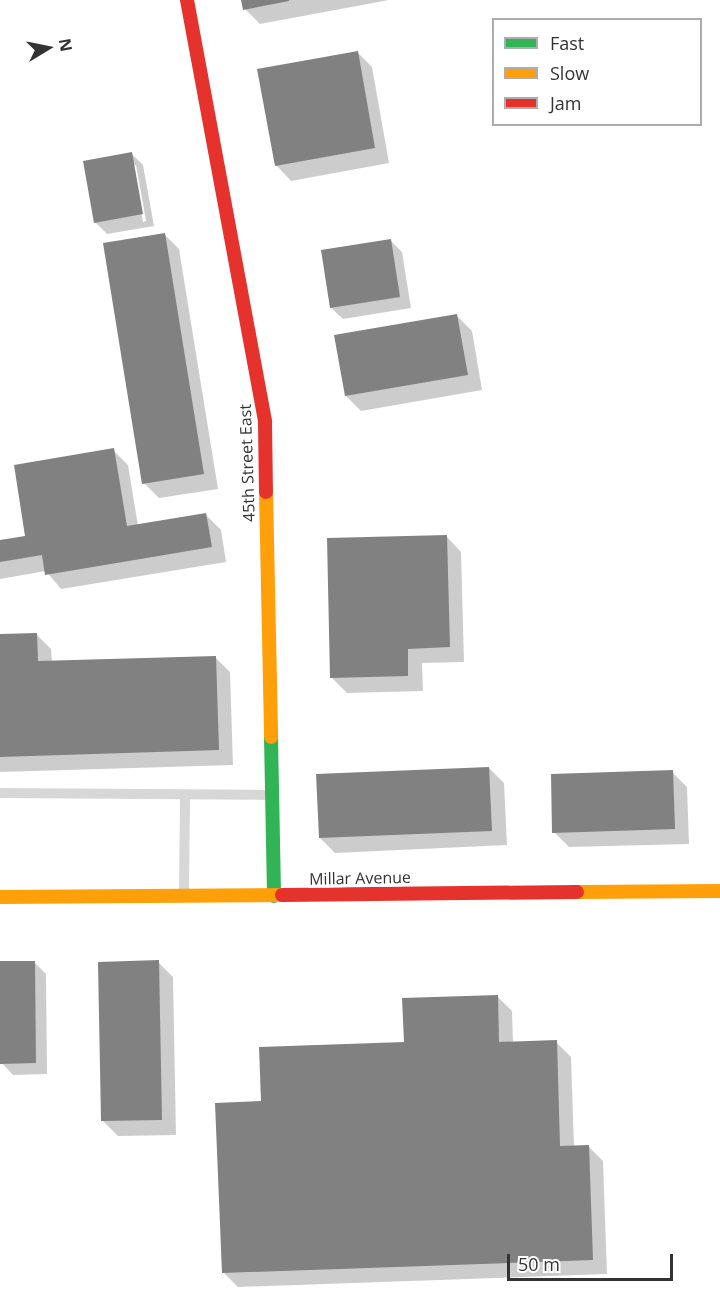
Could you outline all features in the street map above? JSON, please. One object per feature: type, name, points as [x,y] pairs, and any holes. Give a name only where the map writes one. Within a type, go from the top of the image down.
[{"type":"street","name":"45th Street East","points":[[187,0],[265,422],[274,896]]},
{"type":"street","name":"Millar Avenue","points":[[0,897],[720,891]]},
{"type":"lane","points":[[0,793],[272,795]]},
{"type":"lane","points":[[184,896],[185,795]]},
{"type":"building","points":[[241,0],[289,0],[289,1],[243,10]]},
{"type":"building","points":[[358,51],[375,148],[275,166],[257,69]]},
{"type":"building","points":[[132,152],[143,214],[94,223],[83,161]]},
{"type":"building","points":[[165,233],[204,474],[142,484],[103,243]]},
{"type":"building","points":[[391,239],[400,297],[330,308],[321,250]]},
{"type":"building","points":[[457,314],[468,375],[345,396],[334,335]]},
{"type":"building","points":[[114,448],[127,526],[206,513],[212,547],[45,575],[42,555],[0,562],[0,540],[25,536],[14,465]]},
{"type":"building","points":[[447,535],[450,647],[408,649],[408,676],[330,678],[327,538]]},
{"type":"building","points":[[37,633],[38,661],[216,656],[219,750],[0,757],[0,634]]},
{"type":"building","points":[[489,767],[492,831],[319,838],[316,774]]},
{"type":"building","points":[[673,770],[675,829],[552,833],[551,774]]},
{"type":"building","points":[[159,960],[162,1120],[101,1121],[98,962]]},
{"type":"building","points":[[0,961],[35,961],[36,1063],[0,1064]]},
{"type":"building","points":[[498,995],[499,1042],[557,1040],[560,1146],[589,1145],[593,1260],[222,1273],[215,1103],[261,1101],[259,1047],[404,1042],[402,998]]},
{"type":"traffic: fast","points":[[271,737],[274,896]]},
{"type":"traffic: slow","points":[[266,492],[271,737]]},
{"type":"traffic: slow","points":[[577,892],[720,891]]},
{"type":"traffic: slow","points":[[0,897],[282,895]]},
{"type":"traffic: jam","points":[[187,0],[265,422],[266,492]]},
{"type":"traffic: jam","points":[[282,895],[577,892]]}]
